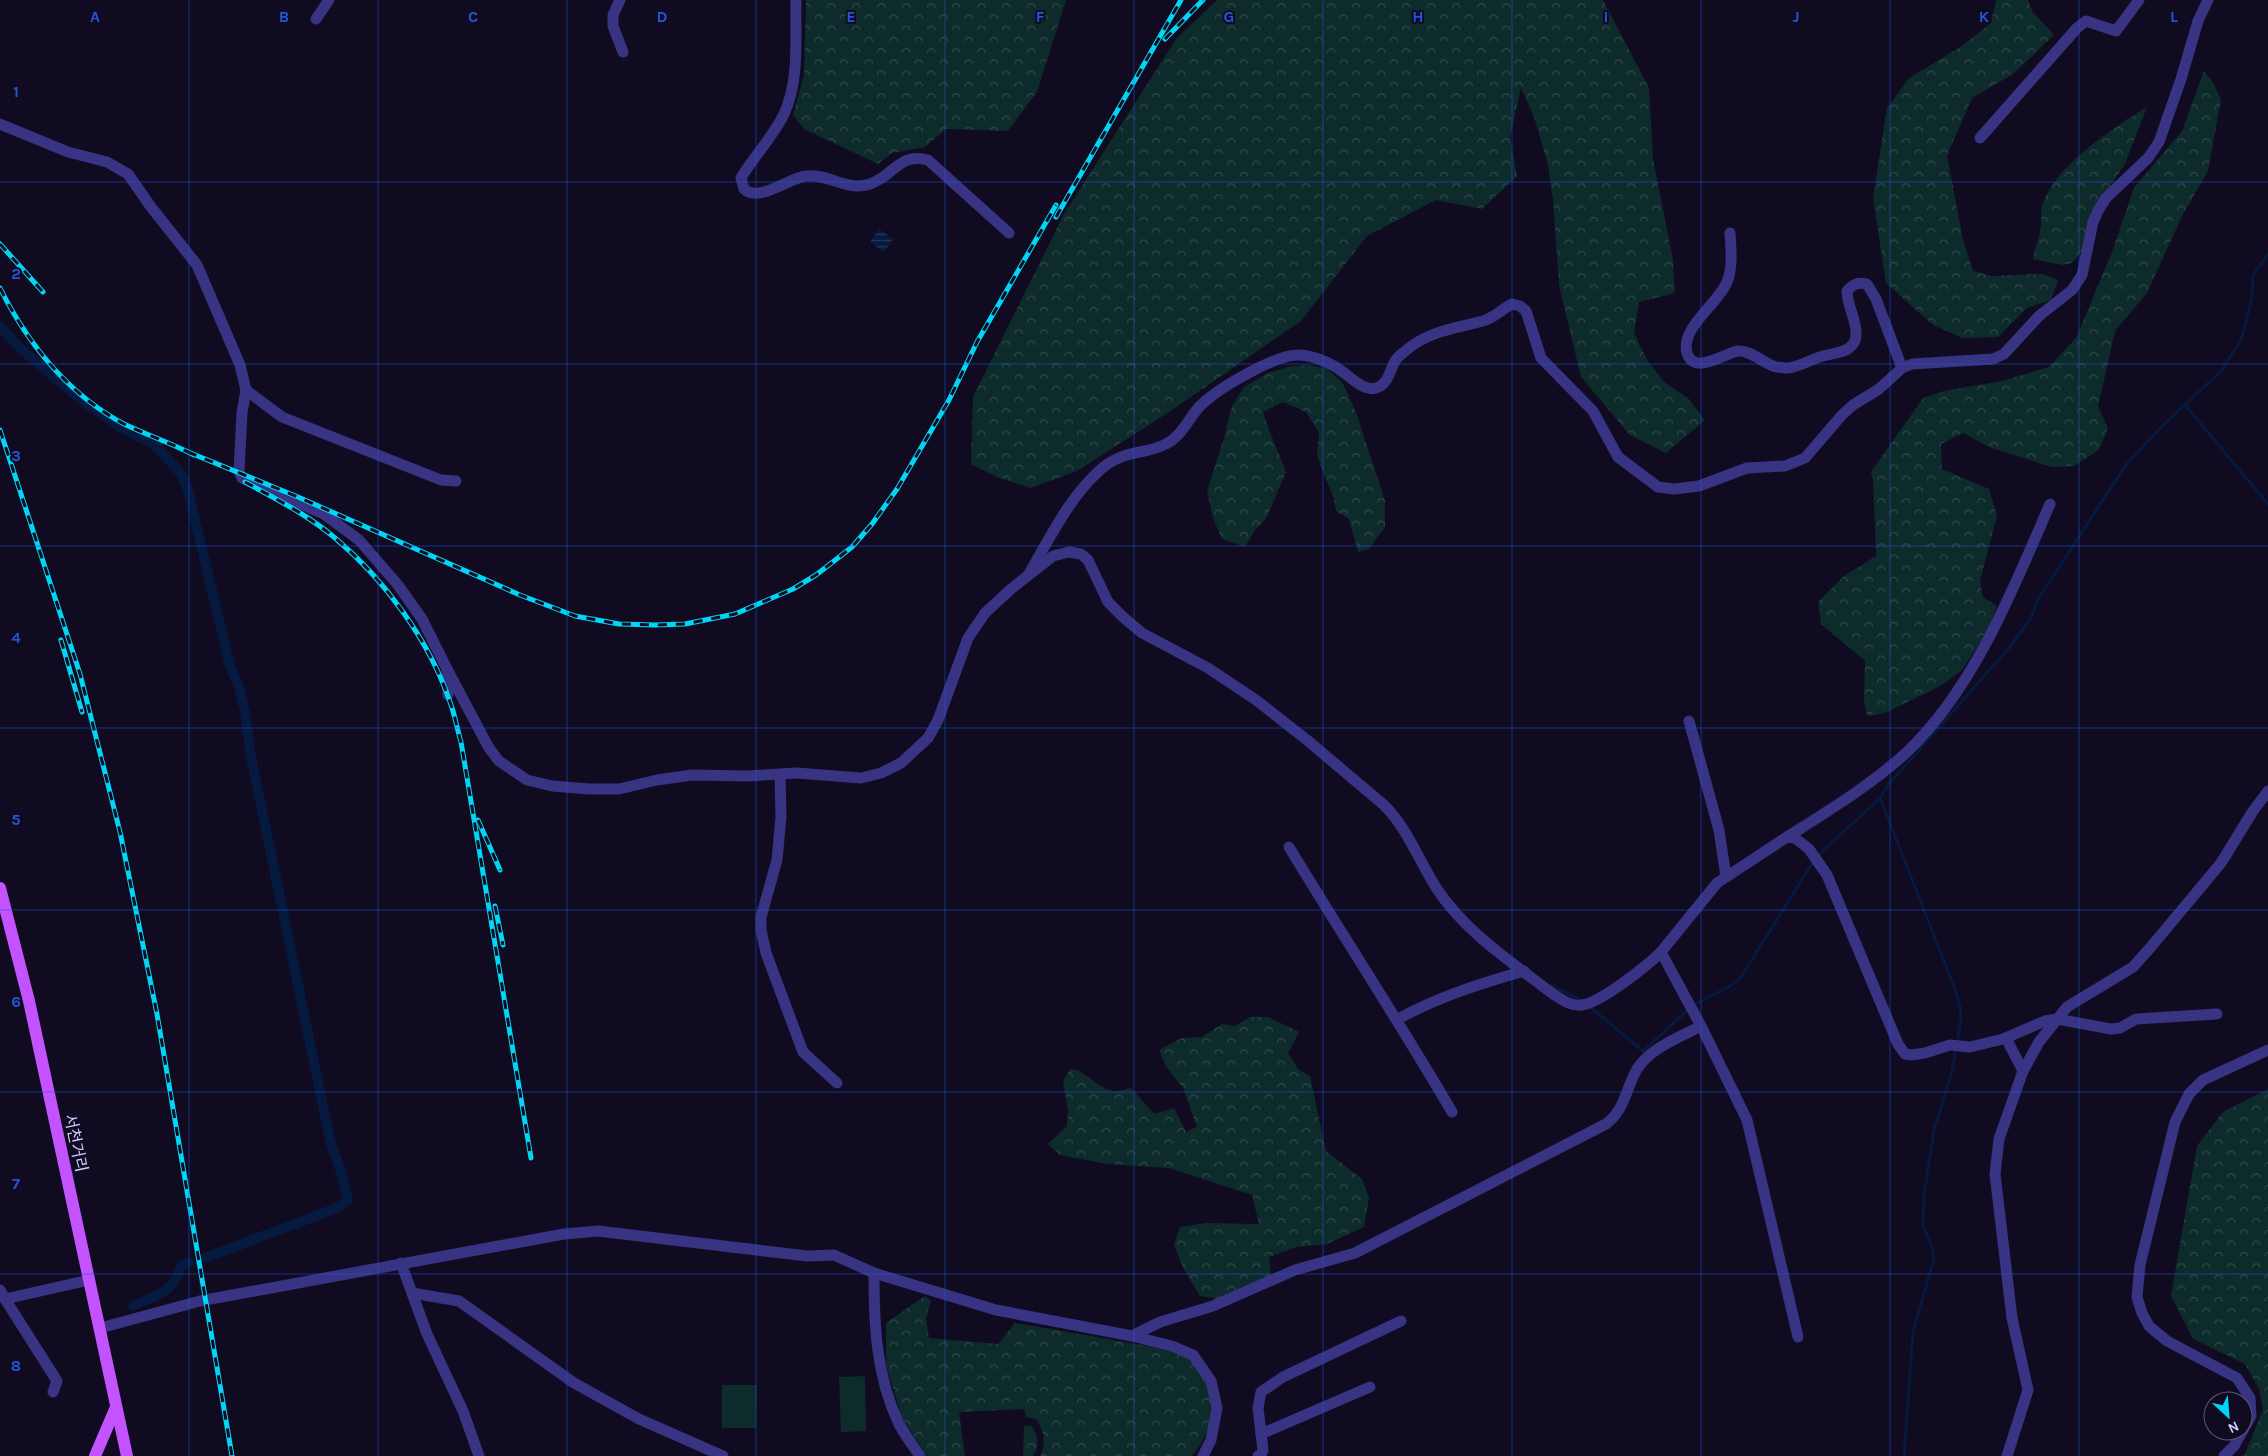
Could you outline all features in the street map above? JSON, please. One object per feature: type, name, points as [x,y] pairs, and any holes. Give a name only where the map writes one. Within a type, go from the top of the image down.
[{"type":"main road","name":"서천거리","points":[[0,888],[22,973],[127,1456]]},
{"type":"main road","points":[[95,1456],[116,1407]]},
{"type":"street","points":[[316,19],[329,0]]},
{"type":"street","points":[[620,0],[613,16],[613,26],[623,52]]},
{"type":"street","points":[[796,0],[795,80],[783,115],[741,178],[744,189],[753,194],[805,176],[815,176],[846,185],[860,186],[871,184],[888,174],[901,163],[910,158],[917,157],[928,160],[1010,233]]},
{"type":"street","points":[[1980,138],[2077,28],[2086,21],[2116,31],[2139,0]]},
{"type":"street","points":[[1026,577],[1066,507],[1100,470],[1117,458],[1132,452],[1168,443],[1182,430],[1200,406],[1220,390],[1284,357],[1299,355],[1319,360],[1340,370],[1368,388],[1376,388],[1383,384],[1396,360],[1410,347],[1430,335],[1484,321],[1512,304],[1520,306],[1526,311],[1531,320],[1541,358],[1593,411],[1618,457],[1658,486],[1674,489],[1699,486],[1747,468],[1785,466],[1805,458],[1842,415],[1853,405],[1879,389],[1902,368],[1912,364],[1984,360],[2004,354],[2039,316],[2072,290],[2082,275],[2093,222],[2098,209],[2106,198],[2148,158],[2159,142],[2181,79],[2198,21],[2208,0]]},
{"type":"street","points":[[0,124],[68,152],[107,162],[128,174],[151,207],[197,265],[240,365],[246,390],[242,413],[239,471],[242,478],[324,514],[359,540],[398,585],[422,619],[489,748],[499,761],[527,780],[552,786],[619,789],[657,780],[692,775],[822,774],[861,778],[880,773],[901,763],[928,738],[938,720],[968,638],[985,613],[1026,577],[1054,556],[1069,552],[1081,554],[1090,564],[1108,602],[1122,617],[1142,633],[1208,668],[1256,700],[1384,805],[1395,816],[1437,889],[1450,905],[1475,931],[1567,1003],[1587,1003],[1602,998],[1661,952],[1717,883],[1866,785],[1907,752],[1938,716],[1978,658],[2016,583],[2050,504]]},
{"type":"street","points":[[1730,233],[1731,257],[1728,281],[1716,301],[1691,328],[1687,341],[1687,352],[1691,359],[1698,363],[1709,362],[1738,351],[1748,353],[1775,367],[1788,368],[1822,356],[1842,352],[1854,343],[1856,336],[1847,291],[1855,283],[1860,282],[1867,284],[1876,299],[1902,368]]},
{"type":"street","points":[[246,390],[282,417],[441,480],[456,482]]},
{"type":"street","points":[[447,669],[448,696]]},
{"type":"street","points":[[1690,721],[1719,830],[1726,877]]},
{"type":"street","points":[[780,775],[781,817],[777,860],[760,916],[761,930],[766,953],[803,1052],[837,1083]]},
{"type":"street","points":[[2007,1456],[2028,1390],[2012,1318],[1995,1174],[1999,1139],[2022,1071],[2039,1042],[2067,1007],[2133,966],[2221,863],[2253,811],[2268,791]]},
{"type":"street","points":[[1787,838],[1795,838],[1816,858],[1826,874],[1898,1044],[1904,1054],[1925,1053],[1950,1045],[1970,1047],[2006,1038],[2045,1020],[2057,1019],[2111,1029],[2120,1028],[2136,1019],[2217,1014]]},
{"type":"street","points":[[1289,847],[1350,947],[1398,1019],[1452,1112]]},
{"type":"street","points":[[1661,952],[1701,1026],[1747,1120],[1798,1337]]},
{"type":"street","points":[[1398,1019],[1426,1003],[1455,991],[1524,971]]},
{"type":"street","points":[[1132,1336],[1160,1322],[1213,1306],[1295,1270],[1355,1253],[1606,1124],[1617,1116],[1638,1067],[1654,1052],[1701,1026]]},
{"type":"street","points":[[2006,1038],[2022,1071]]},
{"type":"street","points":[[2224,1456],[2234,1446],[2251,1416],[2250,1398],[2237,1378],[2167,1341],[2149,1326],[2137,1297],[2140,1265],[2175,1122],[2189,1094],[2202,1080],[2268,1050]]},
{"type":"street","points":[[100,1328],[200,1301],[564,1234],[598,1231],[807,1256],[834,1255],[874,1273],[996,1310],[1132,1336],[1172,1346],[1193,1355],[1211,1381],[1217,1408],[1210,1440],[1203,1456]]},
{"type":"street","points":[[401,1263],[427,1334],[464,1411],[478,1456]]},
{"type":"street","points":[[874,1273],[874,1323],[885,1389],[900,1425],[920,1456]]},
{"type":"street","points":[[53,1392],[57,1381],[3,1294],[89,1280]]},
{"type":"street","points":[[412,1293],[459,1301],[574,1383],[639,1420],[723,1456]]},
{"type":"street","points":[[1258,1456],[1261,1455],[1263,1450],[1258,1408],[1261,1392],[1268,1385],[1401,1321]]},
{"type":"street","points":[[1261,1434],[1370,1387]]},
{"type":"green space","points":[[806,0],[1066,0],[1037,92],[1008,131],[946,129],[925,147],[892,153],[878,164],[804,129],[793,115],[804,75]]},
{"type":"green space","points":[[1217,0],[1603,0],[1649,88],[1653,159],[1673,260],[1675,293],[1639,302],[1634,333],[1647,360],[1664,382],[1688,398],[1705,420],[1666,453],[1630,435],[1581,377],[1559,285],[1553,200],[1548,165],[1535,120],[1521,87],[1510,138],[1517,176],[1482,209],[1436,200],[1367,236],[1301,321],[1169,412],[1077,471],[1031,488],[997,477],[971,464],[973,397],[1064,214],[1176,39]]},
{"type":"green space","points":[[1996,0],[2028,0],[2032,11],[2054,35],[2013,74],[1972,98],[1947,155],[1963,240],[1973,271],[1992,276],[2043,274],[2058,280],[2051,300],[2027,308],[1998,337],[1963,338],[1933,325],[1886,283],[1873,198],[1887,108],[1909,78],[1962,46],[1991,23]]},
{"type":"green space","points":[[2204,71],[2214,84],[2221,100],[2208,171],[2182,216],[2147,293],[2115,331],[2098,407],[2108,428],[2099,450],[2074,466],[2052,467],[1989,447],[1963,433],[1941,444],[1942,469],[1989,489],[1997,516],[1980,581],[1983,597],[1997,606],[1988,630],[1962,670],[1942,685],[1885,713],[1867,716],[1864,700],[1865,661],[1821,624],[1818,602],[1844,576],[1876,556],[1871,472],[1923,398],[1944,391],[2002,381],[2049,367],[2076,338],[2112,252],[2134,188],[2182,131]]},
{"type":"green space","points":[[2147,107],[2125,164],[2102,198],[2085,247],[2072,263],[2062,265],[2033,259],[2040,229],[2042,206],[2059,176],[2086,149]]},
{"type":"green space","points":[[1306,365],[1326,368],[1342,382],[1356,412],[1385,501],[1385,527],[1369,549],[1358,552],[1349,519],[1336,511],[1334,499],[1317,456],[1319,433],[1306,412],[1283,402],[1263,412],[1286,472],[1266,519],[1255,530],[1245,547],[1222,539],[1213,518],[1207,491],[1232,406],[1244,387],[1268,373],[1291,366]]},
{"type":"green space","points":[[1250,1017],[1268,1017],[1299,1032],[1288,1053],[1299,1070],[1310,1076],[1326,1151],[1362,1179],[1369,1198],[1364,1227],[1327,1244],[1296,1247],[1269,1257],[1271,1276],[1218,1299],[1200,1296],[1183,1268],[1174,1245],[1180,1227],[1206,1223],[1259,1224],[1252,1195],[1169,1168],[1107,1164],[1060,1155],[1048,1144],[1067,1126],[1068,1111],[1063,1082],[1070,1069],[1081,1072],[1103,1088],[1109,1090],[1117,1091],[1131,1088],[1154,1114],[1174,1108],[1186,1132],[1197,1127],[1183,1088],[1166,1066],[1159,1050],[1182,1038],[1202,1037],[1222,1024],[1235,1026]]},
{"type":"green space","points":[[2268,1089],[2268,1456],[2244,1456],[2250,1441],[2253,1441],[2253,1434],[2263,1410],[2259,1389],[2245,1364],[2193,1339],[2171,1296],[2197,1146],[2223,1112]]},
{"type":"green space","points":[[925,1296],[931,1301],[926,1318],[929,1338],[998,1344],[1015,1323],[1157,1348],[1188,1357],[1202,1372],[1209,1391],[1211,1404],[1210,1418],[1204,1439],[1191,1456],[1040,1456],[1044,1441],[1043,1432],[1036,1419],[1026,1417],[1024,1409],[959,1412],[965,1456],[927,1456],[902,1418],[886,1365],[886,1323]]},
{"type":"green space","points":[[865,1376],[866,1431],[841,1432],[839,1377]]},
{"type":"green space","points":[[722,1385],[757,1385],[756,1428],[722,1428]]},
{"type":"green space","points":[[1024,1426],[1032,1426],[1037,1437],[1037,1448],[1033,1456],[1023,1456]]},
{"type":"water","points":[[879,229],[893,239],[884,252],[870,242]]},
{"type":"waterway","points":[[1904,1456],[1913,1332],[1934,1259],[1931,1244],[1923,1226],[1924,1195],[1934,1130],[1951,1075],[1961,1021],[1960,1007],[1955,989],[1880,798],[1888,785],[2009,648],[2031,618],[2038,599],[2126,465],[2159,429],[2222,370],[2242,338],[2252,298],[2253,275],[2268,254]]},
{"type":"waterway","points":[[0,327],[21,349],[85,403],[120,427],[155,445],[180,472],[187,486],[230,666],[239,687],[245,711],[250,752],[330,1140],[348,1200],[337,1208],[205,1258]]},
{"type":"waterway","points":[[2185,405],[2268,504]]},
{"type":"waterway","points":[[1816,857],[1880,798]]},
{"type":"waterway","points":[[1694,1005],[1732,985],[1741,977],[1813,862]]},
{"type":"waterway","points":[[1551,985],[1583,1001]]},
{"type":"waterway","points":[[1590,1007],[1643,1051],[1689,1009]]},
{"type":"waterway","points":[[133,1306],[163,1292],[173,1283],[182,1265],[190,1262]]},
{"type":"railway","points":[[1056,217],[1181,0]]},
{"type":"railway","points":[[1165,39],[1203,0]]},
{"type":"railway","points":[[188,452],[298,497],[520,595],[575,616],[619,624],[655,625],[685,624],[735,614],[793,589],[816,575],[852,547],[872,524],[897,489],[949,400],[977,342],[1056,205]]},
{"type":"railway","points":[[0,244],[43,292]]},
{"type":"railway","points":[[0,288],[23,329],[37,348],[51,366],[85,398],[124,424],[194,455]]},
{"type":"railway","points":[[0,430],[80,674],[120,832],[157,1014],[232,1456]]},
{"type":"railway","points":[[245,482],[314,522],[335,538],[371,573],[388,592],[418,634],[441,679],[452,707],[461,742],[531,1158]]},
{"type":"railway","points":[[61,640],[82,712]]},
{"type":"railway","points":[[478,820],[500,870]]},
{"type":"railway","points":[[495,906],[503,945]]}]
